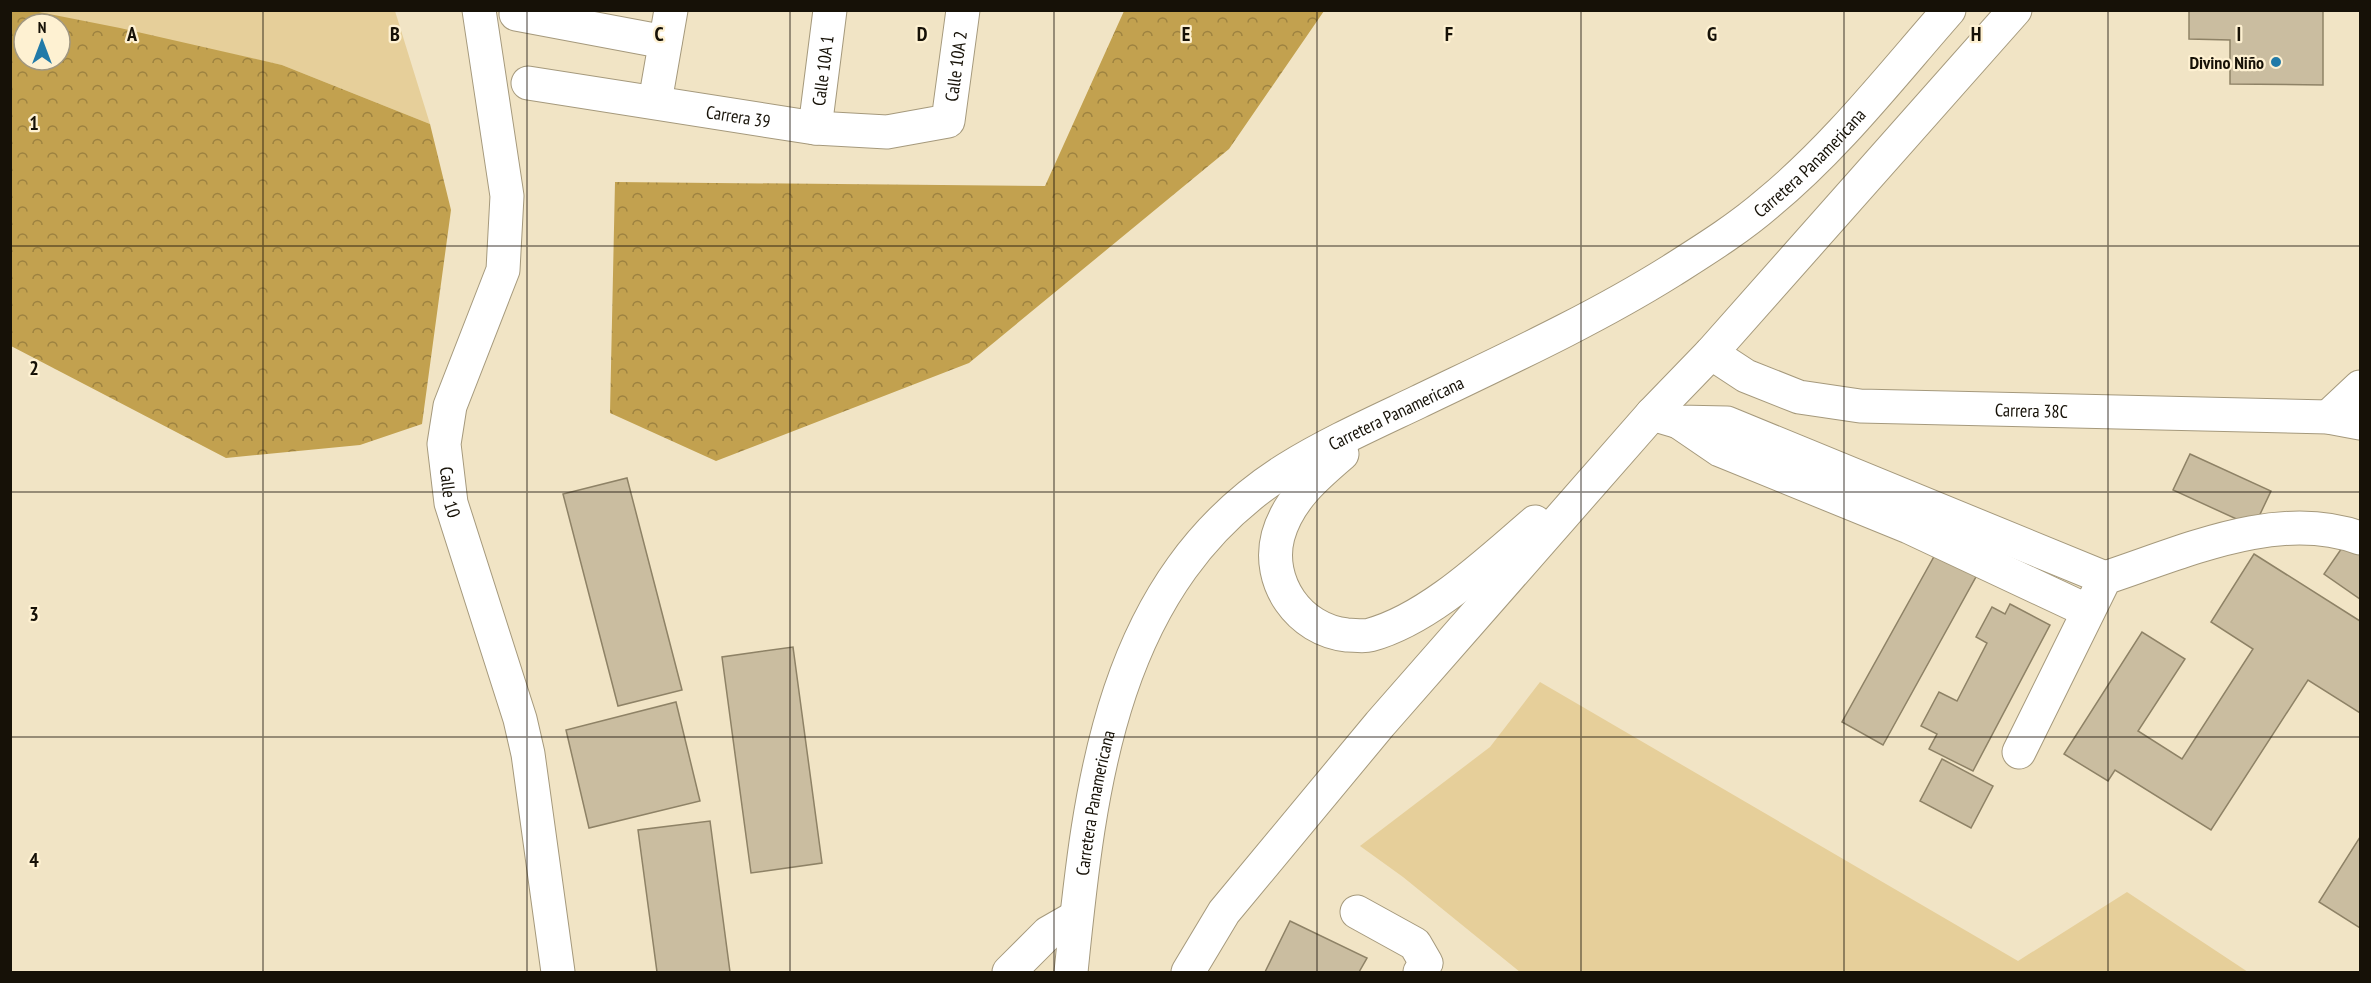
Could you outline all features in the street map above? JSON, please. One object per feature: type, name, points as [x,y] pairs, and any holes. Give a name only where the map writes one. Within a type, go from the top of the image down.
[{"type":"main road","name":"Calle 10","points":[[479,10],[507,196],[503,270],[450,406],[444,444],[451,503],[520,719],[528,754],[558,972]]},
{"type":"main road","points":[[655,102],[671,10]]},
{"type":"main road","name":"Calle 10A 1","points":[[815,128],[830,10]]},
{"type":"main road","name":"Calle 10A 2","points":[[948,121],[963,10]]},
{"type":"main road","name":"Carretera Panamericana","points":[[1071,972],[1076,917],[1108,723],[1128,662],[1150,617],[1202,539],[1246,500],[1286,470],[1349,434],[1415,404],[1602,309],[1669,272],[1732,231],[1768,204],[1811,164],[1949,10]]},
{"type":"main road","points":[[1415,404],[1352,446],[1310,481],[1290,509],[1278,536],[1275,564],[1280,586],[1289,600],[1312,623],[1335,633],[1367,636],[1396,626],[1423,610],[1482,567],[1616,454],[1666,418],[1711,353],[2015,10]]},
{"type":"main road","points":[[516,14],[665,42]]},
{"type":"main road","name":"Carrera 39","points":[[528,83],[815,128],[887,132],[948,121]]},
{"type":"main road","name":"Carrera 38C","points":[[1711,353],[1746,376],[1799,397],[1860,406],[2328,417],[2361,423]]},
{"type":"main road","points":[[2328,417],[2361,387]]},
{"type":"main road","points":[[1666,418],[1727,423],[2105,578],[2204,545],[2280,528],[2337,529],[2361,538]]},
{"type":"main road","points":[[1666,418],[1720,450],[1909,528],[2088,612]]},
{"type":"main road","points":[[1188,972],[1224,912],[1278,843],[1616,454]]},
{"type":"main road","points":[[2019,752],[2105,578]]},
{"type":"main road","points":[[1357,912],[1415,944],[1426,963],[1420,972]]},
{"type":"main road","points":[[1009,972],[1048,933],[1076,917]]},
{"type":"shaded area","points":[[34,11],[395,11],[430,124],[282,65],[72,19],[72,12]]},
{"type":"shaded area","points":[[1540,682],[2018,961],[2127,892],[2248,972],[1520,972],[1403,877],[1360,846],[1490,747]]},
{"type":"green space","points":[[10,11],[39,12],[12,12],[12,72],[72,72],[72,19],[282,65],[430,124],[451,210],[422,424],[360,445],[226,458],[11,346]]},
{"type":"green space","points":[[1124,11],[1324,11],[1229,149],[969,363],[716,461],[610,413],[615,182],[1045,186]]},
{"type":"building","name":"Divino Niño","points":[[2189,10],[2323,10],[2323,85],[2230,84],[2230,40],[2189,39]]},
{"type":"building","points":[[2190,454],[2271,491],[2254,527],[2173,490]]},
{"type":"building","points":[[627,478],[682,690],[618,706],[563,494]]},
{"type":"building","points":[[2346,542],[2360,552],[2360,599],[2324,574]]},
{"type":"building","points":[[1936,553],[1977,575],[1883,745],[1842,722]]},
{"type":"building","points":[[2254,554],[2360,621],[2360,713],[2308,680],[2211,830],[2115,770],[2108,781],[2064,754],[2142,632],[2185,659],[2138,731],[2182,759],[2253,649],[2211,622]]},
{"type":"building","points":[[2010,604],[2050,625],[1973,771],[1929,749],[1937,734],[1921,726],[1939,692],[1957,701],[1987,643],[1976,637],[1992,607],[2005,614]]},
{"type":"building","points":[[793,647],[822,863],[751,873],[722,657]]},
{"type":"building","points":[[676,702],[700,801],[589,828],[566,730]]},
{"type":"building","points":[[1942,759],[1993,786],[1971,828],[1920,801]]},
{"type":"building","points":[[710,821],[730,972],[657,972],[638,830]]},
{"type":"building","points":[[2360,837],[2360,928],[2319,902]]},
{"type":"building","points":[[1290,921],[1367,958],[1359,972],[1265,972]]},
{"type":"place","name":"Divino Niño","points":[[2276,62]]}]
